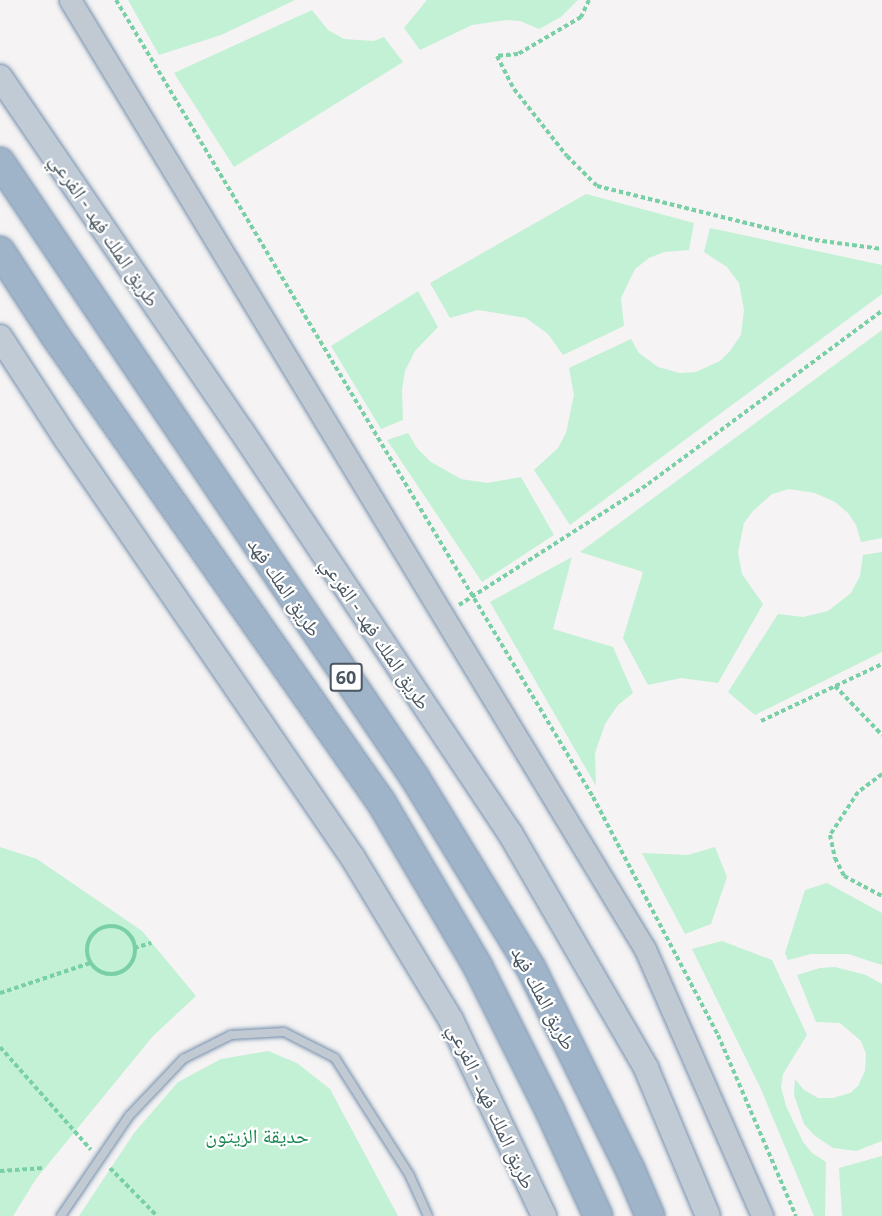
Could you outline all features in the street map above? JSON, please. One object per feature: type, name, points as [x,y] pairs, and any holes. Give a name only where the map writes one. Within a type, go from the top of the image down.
[{"type":"highway","name":"طريق الملك فهد","points":[[0,162],[433,808],[531,968],[625,1158],[650,1216]]},
{"type":"highway","name":"60","points":[[0,251],[56,337],[381,802],[478,967],[550,1111],[598,1216]]},
{"type":"main road","name":"طريق الملك فهد - الفرعي","points":[[0,77],[510,833],[646,1068],[708,1216]]},
{"type":"main road","name":"طريق الملك فهد - الفرعي","points":[[0,337],[67,440],[359,868],[451,1020],[544,1216]]},
{"type":"street","points":[[70,0],[645,949],[762,1216]]},
{"type":"lane","points":[[62,1216],[129,1116],[183,1059],[231,1035],[284,1032],[335,1058],[409,1174],[428,1216]]},
{"type":"path","points":[[116,0],[593,797],[718,1035],[796,1216]]},
{"type":"path","points":[[589,0],[581,17],[519,54],[497,57],[514,89],[567,156],[597,186],[815,240],[882,249]]},
{"type":"path","points":[[474,596],[648,484],[882,311]]},
{"type":"path","points":[[761,721],[882,664]]},
{"type":"path","points":[[835,686],[882,735]]},
{"type":"path","points":[[882,774],[858,792],[830,836],[835,858],[843,876],[882,896]]},
{"type":"path","points":[[117,927],[130,936],[134,948],[132,960],[121,972],[104,974],[90,963],[87,948],[89,940],[100,928],[117,927]]},
{"type":"path","points":[[134,948],[151,943]]},
{"type":"path","points":[[0,993],[90,963]]},
{"type":"path","points":[[0,1047],[100,1160],[157,1216]]},
{"type":"path","points":[[0,1172],[44,1168]]},
{"type":"green space","points":[[128,0],[295,0],[221,35],[159,55]]},
{"type":"green space","points":[[427,0],[578,0],[561,17],[539,29],[520,21],[507,20],[472,25],[420,50],[404,28]]},
{"type":"green space","points":[[312,10],[328,30],[344,39],[374,41],[384,37],[403,62],[234,167],[174,73]]},
{"type":"green space","points":[[586,194],[694,223],[689,250],[664,252],[649,258],[635,269],[621,298],[624,326],[563,355],[548,334],[526,318],[478,310],[450,318],[430,283]]},
{"type":"green space","points":[[710,228],[882,265],[882,294],[570,525],[534,470],[558,448],[566,433],[574,395],[569,368],[631,339],[639,353],[658,367],[680,373],[696,372],[720,361],[741,335],[744,310],[739,283],[727,267],[704,252]]},
{"type":"green space","points":[[418,291],[438,327],[415,351],[405,371],[402,390],[403,420],[381,429],[331,346]]},
{"type":"green space","points":[[882,330],[882,538],[861,542],[856,525],[848,513],[835,502],[815,493],[789,489],[772,494],[752,512],[744,523],[738,552],[742,574],[763,604],[718,683],[681,678],[648,685],[623,638],[643,572],[580,552]]},
{"type":"green space","points":[[408,433],[417,448],[431,462],[461,479],[487,483],[521,477],[554,535],[482,582],[387,440]]},
{"type":"green space","points":[[882,552],[882,652],[755,715],[728,692],[778,614],[803,617],[828,611],[851,593],[860,576],[863,555]]},
{"type":"green space","points":[[572,557],[553,629],[613,647],[633,693],[618,705],[605,724],[595,753],[596,786],[490,602]]},
{"type":"green space","points":[[0,847],[37,859],[142,931],[196,996],[153,1036],[36,1179],[13,1216],[0,1216]]},
{"type":"green space","points":[[715,847],[727,877],[711,924],[685,934],[642,853],[688,855]]},
{"type":"green space","points":[[827,883],[882,913],[882,965],[848,954],[811,954],[788,960],[785,953],[805,890]]},
{"type":"green space","points":[[722,941],[772,960],[807,1035],[783,1074],[781,1087],[786,1106],[803,1142],[812,1153],[826,1162],[825,1216],[814,1216],[760,1087],[692,949]]},
{"type":"green space","points":[[835,967],[866,975],[882,984],[882,1141],[856,1151],[833,1148],[814,1135],[804,1124],[794,1095],[795,1079],[804,1090],[818,1098],[833,1098],[850,1093],[858,1086],[865,1071],[866,1054],[861,1041],[840,1023],[816,1022],[797,975],[820,968]]},
{"type":"green space","name":"حديقة الزيتون","points":[[268,1051],[297,1063],[330,1089],[398,1216],[79,1216],[134,1133],[178,1082],[221,1059]]},
{"type":"green space","points":[[882,1156],[882,1216],[842,1216],[839,1168]]}]
